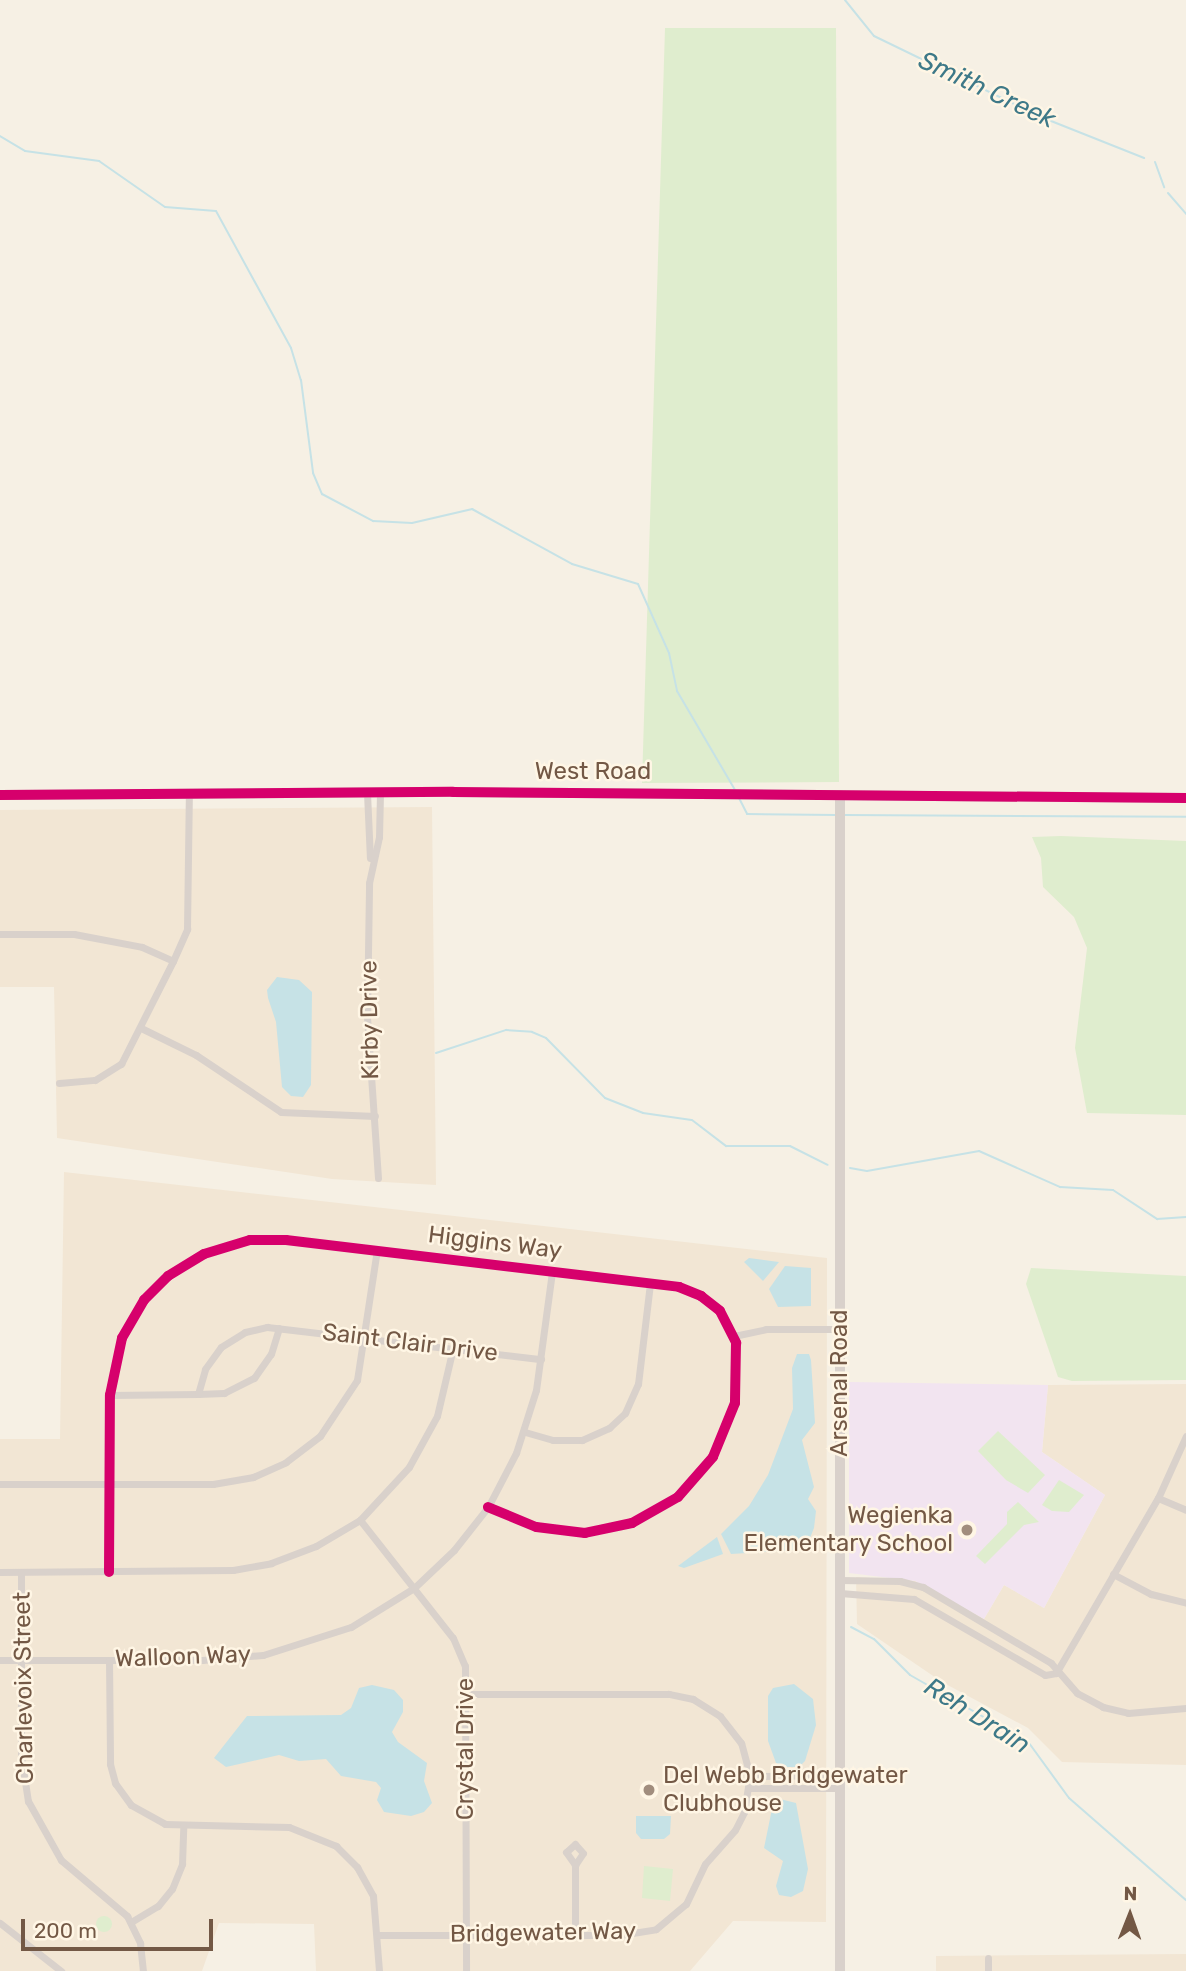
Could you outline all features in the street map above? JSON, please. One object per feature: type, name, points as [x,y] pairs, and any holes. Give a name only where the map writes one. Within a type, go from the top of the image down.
[{"type":"street","name":"Kirby Drive","points":[[367,793],[371,862],[367,1059],[375,1116],[378,1178]]},
{"type":"street","name":"West Road","points":[[0,795],[380,793],[1186,798]]},
{"type":"street","name":"Kirby Drive","points":[[371,862],[379,837],[380,793]]},
{"type":"street","points":[[59,1083],[85,1082],[107,1074],[125,1058],[173,961],[187,929],[189,794]]},
{"type":"street","name":"Arsenal Road","points":[[839,795],[840,1971]]},
{"type":"street","points":[[0,934],[74,934],[142,947],[173,961]]},
{"type":"street","points":[[141,1028],[197,1055],[281,1112],[375,1116]]},
{"type":"street","name":"Higgins Way","points":[[109,1572],[110,1395],[115,1359],[132,1318],[159,1283],[191,1260],[250,1240],[377,1250],[650,1283],[702,1296],[720,1311],[734,1336],[737,1391],[725,1433],[697,1479],[663,1508],[620,1527],[577,1533],[529,1525],[488,1507]]},
{"type":"street","points":[[0,1483],[223,1482],[253,1477],[286,1462],[320,1436],[340,1411],[359,1373],[377,1250]]},
{"type":"street","name":"Walloon Way","points":[[0,1660],[219,1660],[289,1649],[351,1627],[414,1588],[454,1550],[488,1507],[525,1432],[541,1359],[552,1271]]},
{"type":"street","points":[[525,1432],[575,1441],[598,1434],[620,1419],[637,1390],[650,1283]]},
{"type":"street","points":[[110,1395],[224,1393],[254,1378],[271,1354],[279,1328]]},
{"type":"street","name":"Saint Clair Drive","points":[[198,1394],[205,1369],[228,1341],[253,1329],[279,1328],[541,1359]]},
{"type":"street","points":[[734,1336],[766,1329],[839,1329]]},
{"type":"street","points":[[0,1572],[219,1571],[259,1566],[316,1546],[360,1520],[394,1485],[423,1444],[444,1395],[453,1348]]},
{"type":"street","points":[[840,1593],[899,1595],[942,1614],[1045,1675],[1056,1673],[1158,1498],[1186,1436]]},
{"type":"street","points":[[1158,1498],[1186,1510]]},
{"type":"street","name":"Crystal Drive","points":[[360,1520],[459,1647],[467,1694],[466,1971]]},
{"type":"street","name":"Charlevoix Street","points":[[21,1572],[22,1765],[32,1812],[61,1860],[110,1898],[131,1922],[140,1943],[143,1971]]},
{"type":"street","points":[[1113,1574],[1151,1594],[1186,1604]]},
{"type":"street","points":[[840,1580],[900,1581],[949,1602],[1051,1663],[1056,1673],[1077,1693],[1111,1710],[1128,1713],[1186,1708]]},
{"type":"street","points":[[942,1614],[949,1602]]},
{"type":"street","points":[[996,1646],[1004,1634]]},
{"type":"street","points":[[109,1660],[109,1748],[116,1783],[144,1816],[183,1826],[286,1827],[326,1840],[351,1859],[368,1885],[379,1935],[379,1971]]},
{"type":"street","name":"Bridgewater Way","points":[[379,1935],[635,1934],[656,1929],[678,1914],[705,1864],[738,1825],[750,1788],[750,1776],[743,1749],[729,1726],[714,1711],[686,1697],[467,1694]]},
{"type":"street","points":[[750,1776],[841,1776]]},
{"type":"street","points":[[750,1788],[841,1788]]},
{"type":"street","points":[[131,1922],[158,1906],[172,1889],[182,1864],[183,1826]]},
{"type":"street","points":[[575,1865],[575,1935]]},
{"type":"street","points":[[0,1923],[61,1971]]},
{"type":"street","points":[[988,1958],[988,1971]]},
{"type":"shaded area","points":[[432,807],[436,1185],[332,1179],[57,1138],[54,987],[0,987],[0,810]]},
{"type":"shaded area","points":[[64,1172],[827,1258],[826,1922],[733,1921],[690,1971],[316,1971],[314,1924],[219,1923],[202,1971],[0,1971],[0,1439],[60,1439]]},
{"type":"shaded area","name":"Wegienka Elementary School","points":[[849,1382],[1048,1385],[1042,1452],[1105,1495],[1044,1608],[1004,1585],[984,1619],[915,1581],[849,1573]]},
{"type":"shaded area","points":[[1186,1384],[1186,1765],[1062,1762],[1028,1728],[942,1682],[857,1624],[856,1577],[915,1581],[984,1619],[1004,1585],[1044,1608],[1105,1495],[1042,1452],[1048,1385]]},
{"type":"shaded area","points":[[1186,1954],[1186,1971],[936,1971],[936,1956]]},
{"type":"green space","points":[[665,28],[836,28],[839,782],[642,783]]},
{"type":"green space","points":[[1032,837],[1186,841],[1186,1115],[1087,1113],[1075,1048],[1087,948],[1074,917],[1043,887],[1041,858]]},
{"type":"green space","points":[[1031,1268],[1186,1276],[1186,1380],[1072,1381],[1058,1377],[1026,1284]]},
{"type":"green space","points":[[998,1431],[1045,1475],[1028,1493],[1006,1480],[978,1451]]},
{"type":"green space","points":[[1059,1480],[1084,1495],[1069,1512],[1052,1511],[1042,1505]]},
{"type":"green space","points":[[1018,1502],[1039,1522],[1024,1525],[985,1564],[976,1556],[1007,1524],[1007,1512]]},
{"type":"green space","points":[[644,1866],[673,1869],[670,1901],[642,1898]]},
{"type":"green space","points":[[104,1916],[110,1918],[110,1930],[104,1932],[98,1930],[96,1924],[98,1918]]},
{"type":"water","points":[[277,977],[299,980],[312,992],[311,1085],[303,1097],[291,1096],[282,1087],[276,1022],[267,990]]},
{"type":"water","points":[[749,1258],[779,1262],[763,1281],[744,1262]]},
{"type":"water","points":[[785,1266],[811,1268],[811,1306],[778,1307],[769,1289]]},
{"type":"water","points":[[797,1354],[809,1354],[811,1360],[815,1423],[802,1440],[814,1487],[808,1499],[816,1511],[814,1528],[808,1543],[795,1550],[731,1554],[721,1534],[749,1506],[768,1475],[793,1409],[792,1368]]},
{"type":"water","points":[[717,1537],[723,1554],[684,1568],[678,1566]]},
{"type":"water","points":[[794,1684],[813,1699],[816,1725],[805,1761],[799,1767],[783,1767],[776,1763],[768,1741],[768,1696],[773,1688]]},
{"type":"water","points":[[372,1685],[394,1690],[403,1700],[403,1712],[392,1732],[398,1742],[427,1763],[424,1781],[432,1803],[424,1812],[411,1816],[384,1812],[377,1800],[381,1788],[376,1782],[341,1776],[326,1759],[299,1761],[279,1755],[226,1767],[214,1758],[247,1716],[341,1715],[351,1708],[359,1688]]},
{"type":"water","points":[[780,1799],[796,1803],[808,1869],[803,1891],[791,1897],[779,1895],[776,1886],[783,1861],[764,1848],[773,1804]]},
{"type":"water","points":[[636,1816],[671,1816],[670,1834],[664,1839],[641,1839],[636,1833]]},
{"type":"waterway","name":"Smith Creek","points":[[845,0],[874,36],[1041,117],[1144,158]]},
{"type":"waterway","points":[[0,136],[25,151],[99,161],[165,207],[216,211],[291,348],[301,380],[313,473],[322,494],[373,521],[412,523],[472,509],[572,564],[638,584],[669,653],[677,691],[735,790]]},
{"type":"waterway","name":"Smith Creek","points":[[1155,162],[1164,187]]},
{"type":"waterway","name":"Smith Creek","points":[[1168,193],[1186,214]]},
{"type":"waterway","points":[[739,798],[747,814],[836,815]]},
{"type":"waterway","points":[[845,815],[1186,817]]},
{"type":"waterway","points":[[436,1053],[506,1030],[532,1032],[546,1038],[605,1098],[643,1113],[692,1120],[726,1146],[790,1146],[828,1165]]},
{"type":"waterway","points":[[850,1168],[867,1171],[979,1151],[1060,1187],[1113,1190],[1157,1219],[1186,1217]]},
{"type":"waterway","name":"Reh Drain","points":[[851,1627],[874,1639],[910,1675],[1029,1743],[1069,1798],[1186,1900]]},
{"type":"cycle path","points":[[0,795],[453,792],[1186,798]]},
{"type":"cycle path","points":[[109,1572],[110,1395],[122,1338],[144,1300],[168,1276],[204,1254],[250,1240],[286,1240],[679,1287],[701,1296],[720,1311],[736,1343],[735,1403],[713,1457],[678,1497],[632,1523],[585,1533],[536,1527],[488,1507]]},
{"type":"place","name":"Wegienka Elementary School","points":[[967,1530]]},
{"type":"place","name":"Del Webb Bridgewater Clubhouse","points":[[649,1790]]}]
